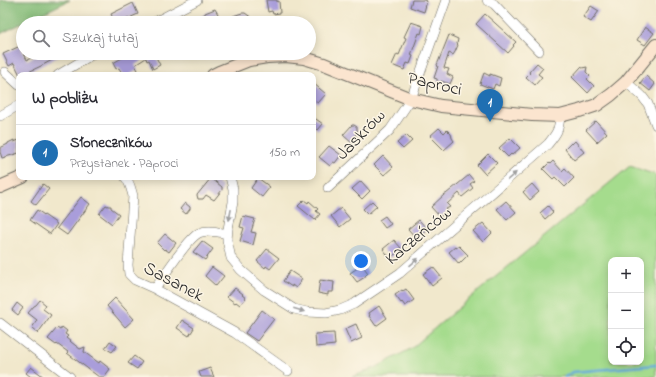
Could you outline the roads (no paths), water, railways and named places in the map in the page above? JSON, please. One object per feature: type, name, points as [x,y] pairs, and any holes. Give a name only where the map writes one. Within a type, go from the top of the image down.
[{"type":"street","points":[[166,16],[197,0]]},
{"type":"street","name":"Jaskrów","points":[[328,188],[390,130],[411,99],[446,0]]},
{"type":"street","points":[[487,0],[494,4],[539,51]]},
{"type":"street","name":"Paproci","points":[[311,60],[411,99],[441,106],[532,115],[560,116],[597,105],[611,95],[626,82],[656,45]]},
{"type":"street","points":[[63,72],[83,60]]},
{"type":"street","name":"Paproci","points":[[220,72],[249,60]]},
{"type":"street","points":[[6,72],[16,82]]},
{"type":"street","points":[[626,82],[642,96],[648,104],[656,125]]},
{"type":"street","points":[[0,116],[16,107]]},
{"type":"street","name":"Kaczeńców","points":[[231,180],[233,189],[233,202],[227,240],[232,258],[241,270],[264,290],[294,309],[307,312],[326,313],[340,310],[354,304],[400,273],[548,144],[557,133],[560,116]]},
{"type":"street","points":[[0,187],[17,180]]},
{"type":"street","name":"Sasanek","points":[[128,180],[133,196],[128,265],[129,274],[134,280],[155,289],[235,332],[288,371]]},
{"type":"street","points":[[155,289],[188,243],[199,233],[210,231],[227,234]]},
{"type":"street","points":[[0,323],[66,376]]},
{"type":"waterway","points":[[565,377],[572,372],[656,365]]},
{"type":"place","name":"Słoneczników","points":[[490,122]]}]
